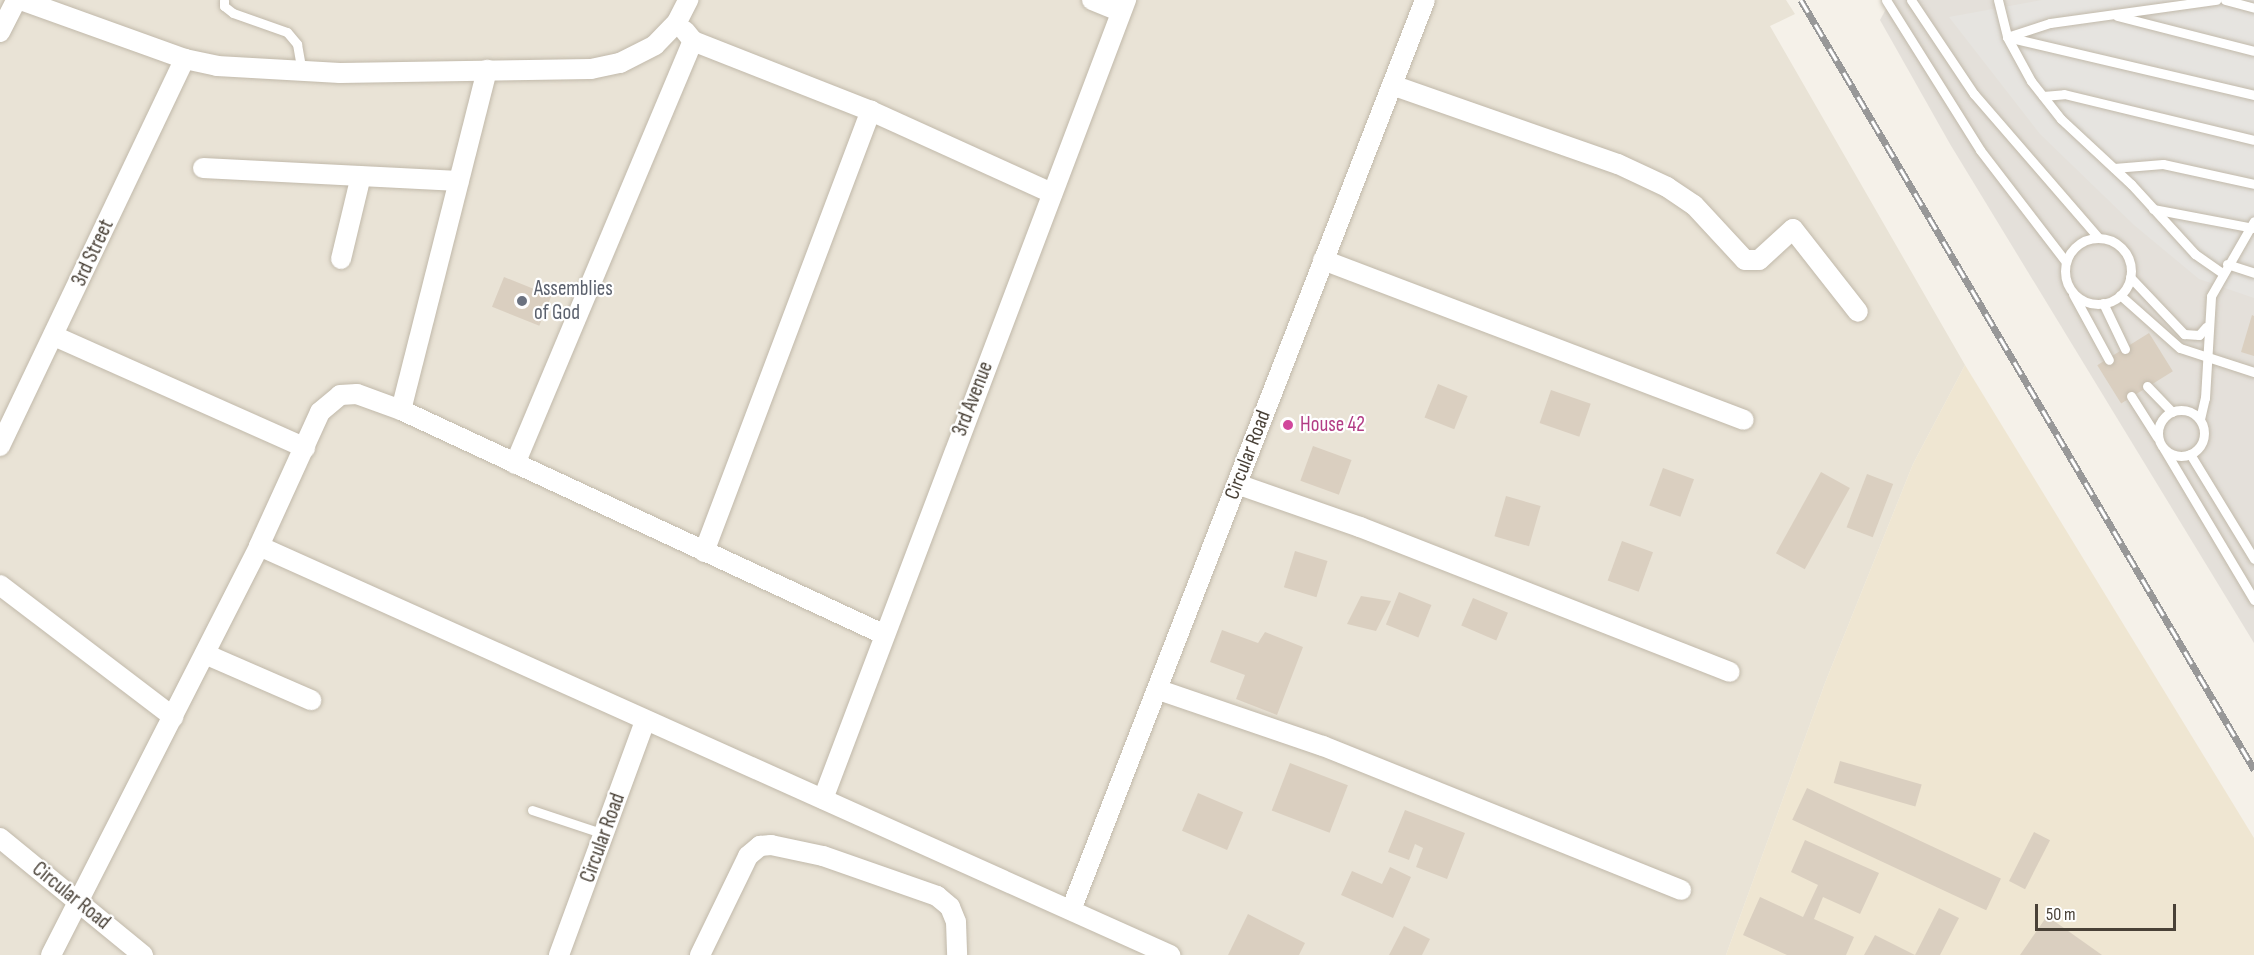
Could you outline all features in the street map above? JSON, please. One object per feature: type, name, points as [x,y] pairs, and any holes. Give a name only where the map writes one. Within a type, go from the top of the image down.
[{"type":"street","points":[[0,32],[19,0],[185,59],[217,66],[302,72],[591,69],[620,63],[655,45],[677,22],[688,0]]},
{"type":"street","points":[[1092,0],[1124,6]]},
{"type":"street","name":"Circular Road","points":[[1071,910],[1159,690],[1425,0]]},
{"type":"street","name":"3rd Avenue","points":[[823,799],[883,634],[1124,6]]},
{"type":"street","points":[[677,22],[693,41],[871,111],[1052,192]]},
{"type":"street","points":[[515,464],[693,41]]},
{"type":"street","name":"3rd Street","points":[[0,446],[185,59]]},
{"type":"street","points":[[401,410],[487,70]]},
{"type":"street","points":[[1392,85],[1618,164],[1666,188],[1694,206],[1745,260],[1759,260],[1793,229],[1858,312]]},
{"type":"street","points":[[704,552],[871,111]]},
{"type":"street","points":[[203,168],[459,182]]},
{"type":"street","points":[[341,259],[362,176]]},
{"type":"street","points":[[1323,260],[1744,420]]},
{"type":"street","points":[[54,336],[305,448]]},
{"type":"street","points":[[51,955],[259,546],[320,412],[340,395],[357,394],[401,410],[883,634]]},
{"type":"street","points":[[1237,484],[1360,527],[1730,672]]},
{"type":"street","points":[[259,546],[1170,955]]},
{"type":"street","points":[[0,585],[173,717]]},
{"type":"street","points":[[205,654],[311,700]]},
{"type":"street","points":[[1159,690],[1323,746],[1681,890]]},
{"type":"street","name":"Circular Road","points":[[559,955],[645,721]]},
{"type":"street","name":"Circular Road","points":[[0,838],[142,955]]},
{"type":"street","points":[[700,955],[748,856],[760,846],[771,845],[823,856],[937,896],[950,907],[956,922],[957,955]]},
{"type":"lane","points":[[224,0],[224,6],[234,13],[287,32],[297,44],[302,72]]},
{"type":"lane","points":[[1886,0],[1980,150],[2066,262],[2072,292],[2109,360]]},
{"type":"lane","points":[[1911,0],[1974,94],[2098,237],[2123,250],[2130,277],[2184,334],[2199,335],[2206,327]]},
{"type":"lane","points":[[1998,0],[2007,37],[2043,96],[2195,254],[2224,268],[2254,273]]},
{"type":"lane","points":[[2007,37],[2050,23],[2216,0]]},
{"type":"lane","points":[[2225,0],[2254,8]]},
{"type":"lane","points":[[2112,14],[2254,51]]},
{"type":"lane","points":[[2007,37],[2254,95]]},
{"type":"lane","points":[[2043,96],[2064,94],[2254,140]]},
{"type":"lane","points":[[2114,168],[2163,164],[2254,184]]},
{"type":"lane","points":[[2153,209],[2253,225],[2224,268],[2206,327],[2205,398],[2200,419],[2203,441],[2190,454],[2178,456],[2164,449]]},
{"type":"lane","points":[[2066,262],[2078,245],[2098,237]]},
{"type":"lane","points":[[2072,292],[2090,303],[2103,303],[2120,296],[2130,277]]},
{"type":"lane","points":[[2120,296],[2180,348],[2254,372]]},
{"type":"lane","points":[[2103,303],[2125,349]]},
{"type":"lane","points":[[2147,386],[2172,411]]},
{"type":"lane","points":[[2131,396],[2158,437],[2254,600]]},
{"type":"lane","points":[[2158,437],[2160,422],[2172,411],[2187,410],[2200,419]]},
{"type":"lane","points":[[2190,454],[2254,559]]},
{"type":"lane","points":[[532,810],[604,834]]},
{"type":"shaded area","points":[[0,0],[1786,0],[1795,14],[1770,26],[1965,365],[1913,464],[1825,683],[1726,955],[0,955]]},
{"type":"shaded area","points":[[1891,0],[2254,0],[2254,643],[1950,144],[1880,20]]},
{"type":"shaded area","points":[[2042,0],[2254,0],[2254,298],[2199,279],[2134,225],[2040,134],[1949,17]]},
{"type":"shaded area","points":[[1965,365],[2254,838],[2254,955],[1726,955],[1825,683],[1913,464]]},
{"type":"building","name":"Assemblies of God","points":[[504,277],[551,296],[539,326],[492,307]]},
{"type":"building","points":[[2252,315],[2254,316],[2254,356],[2241,352]]},
{"type":"building","points":[[2149,333],[2173,371],[2121,403],[2097,365]]},
{"type":"building","points":[[1438,384],[1468,396],[1454,429],[1425,417]]},
{"type":"building","points":[[1551,390],[1591,404],[1579,437],[1540,423]]},
{"type":"building","points":[[1313,446],[1352,460],[1339,495],[1300,481]]},
{"type":"building","points":[[1663,468],[1694,479],[1680,517],[1649,506]]},
{"type":"building","points":[[1821,472],[1850,488],[1805,569],[1776,553]]},
{"type":"building","points":[[1867,474],[1893,484],[1873,537],[1847,527]]},
{"type":"building","points":[[1506,496],[1541,506],[1529,546],[1494,536]]},
{"type":"building","points":[[1622,541],[1653,552],[1639,592],[1608,580]]},
{"type":"building","points":[[1295,551],[1328,561],[1316,597],[1284,587]]},
{"type":"building","points":[[1399,592],[1431,605],[1418,638],[1386,624]]},
{"type":"building","points":[[1361,596],[1391,601],[1376,631],[1347,624]]},
{"type":"building","points":[[1473,598],[1508,613],[1496,640],[1461,626]]},
{"type":"building","points":[[1222,630],[1258,643],[1265,632],[1303,647],[1277,715],[1236,699],[1245,675],[1210,662]]},
{"type":"building","points":[[1840,761],[1922,784],[1915,807],[1834,783]]},
{"type":"building","points":[[1290,763],[1348,785],[1330,833],[1272,811]]},
{"type":"building","points":[[1807,788],[2001,878],[1986,910],[1792,820]]},
{"type":"building","points":[[1198,793],[1243,812],[1227,850],[1182,831]]},
{"type":"building","points":[[1405,810],[1465,833],[1447,879],[1416,867],[1423,848],[1415,844],[1409,860],[1388,852]]},
{"type":"building","points":[[2034,832],[2050,840],[2025,889],[2009,881]]},
{"type":"building","points":[[1805,840],[1879,873],[1860,914],[1823,897],[1814,919],[1854,937],[1846,955],[1787,955],[1743,935],[1760,897],[1803,917],[1818,885],[1791,872]]},
{"type":"building","points":[[1390,867],[1411,877],[1393,918],[1341,895],[1352,871],[1382,884]]},
{"type":"building","points":[[1939,908],[1959,918],[1940,955],[1915,955]]},
{"type":"building","points":[[1248,914],[1305,943],[1299,955],[1228,955]]},
{"type":"building","points":[[2047,916],[2102,955],[2020,955]]},
{"type":"building","points":[[1404,926],[1430,939],[1422,955],[1389,955]]},
{"type":"building","points":[[1875,935],[1915,955],[1864,955]]},
{"type":"railway","points":[[1801,0],[2254,769]]},
{"type":"place","name":"Assemblies of God","points":[[522,301]]},
{"type":"place","name":"House 42","points":[[1288,425]]}]
